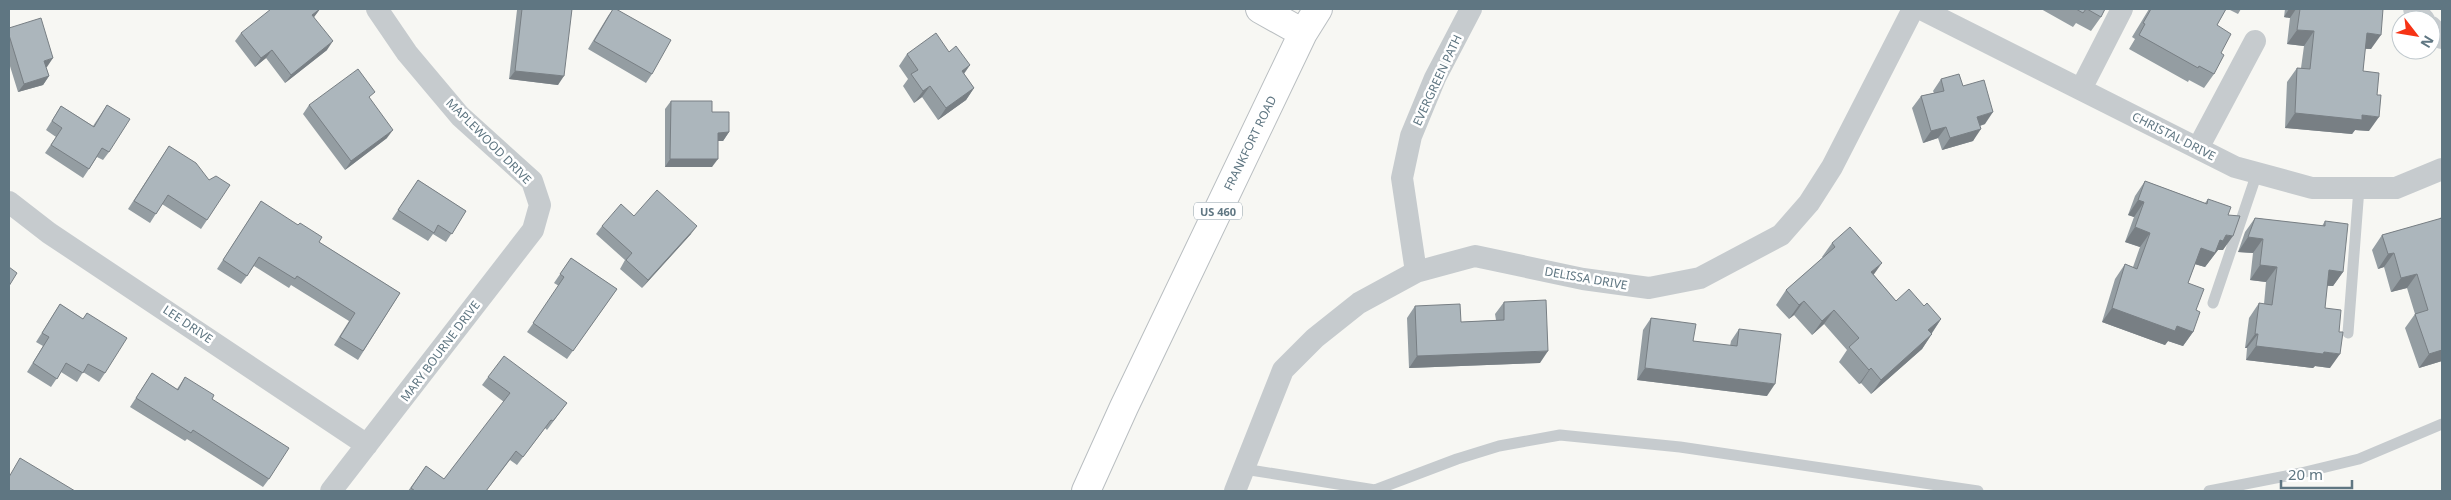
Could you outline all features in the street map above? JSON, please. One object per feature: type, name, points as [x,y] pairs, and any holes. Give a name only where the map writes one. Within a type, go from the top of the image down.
[{"type":"main road","points":[[1260,9],[1303,33]]},
{"type":"main road","name":"FRANKFORT ROAD","points":[[1086,491],[1303,33],[1318,9]]},
{"type":"street","name":"MAPLEWOOD DRIVE","points":[[377,9],[407,54],[460,116],[532,181],[540,205]]},
{"type":"street","name":"EVERGREEN PATH","points":[[1416,272],[1402,178],[1414,128],[1435,78],[1471,9]]},
{"type":"street","name":"DELISSA DRIVE","points":[[1236,491],[1283,370],[1315,338],[1359,303],[1416,272],[1475,256],[1583,279],[1648,288],[1700,278],[1781,235],[1809,203],[1832,167],[1913,9]]},
{"type":"street","name":"CHRISTAL DRIVE","points":[[1921,9],[2235,166],[2312,188],[2396,188],[2442,169]]},
{"type":"street","points":[[2081,89],[2122,9]]},
{"type":"street","points":[[2198,148],[2255,41]]},
{"type":"street","name":"LEE DRIVE","points":[[9,202],[49,233],[367,445]]},
{"type":"street","name":"MARY BOURNE DRIVE","points":[[331,491],[533,230],[540,205]]},
{"type":"lane","points":[[2214,303],[2257,172]]},
{"type":"lane","points":[[2348,333],[2360,188]]},
{"type":"lane","points":[[2208,491],[2301,473],[2359,459],[2442,424]]},
{"type":"lane","points":[[1244,469],[1375,490],[1457,459],[1499,446],[1560,435],[1680,447],[1978,491]]},
{"type":"building","points":[[271,9],[320,9],[312,15],[333,41],[291,75],[272,50],[261,58],[241,33]]},
{"type":"building","points":[[522,9],[572,9],[564,76],[515,71]]},
{"type":"building","points":[[613,9],[671,40],[652,74],[594,41]]},
{"type":"building","points":[[2076,9],[2086,9],[2083,13]]},
{"type":"building","points":[[2087,9],[2105,9],[2101,17]]},
{"type":"building","points":[[2151,9],[2226,9],[2217,25],[2231,34],[2221,53],[2224,55],[2214,74],[2199,66],[2198,68],[2139,35]]},
{"type":"building","points":[[2300,9],[2383,9],[2381,35],[2367,33],[2363,71],[2379,73],[2377,95],[2381,95],[2379,117],[2362,115],[2362,120],[2295,113],[2297,68],[2310,69],[2314,31],[2297,30]]},
{"type":"building","points":[[41,18],[53,58],[44,61],[49,76],[24,84],[9,35],[9,28]]},
{"type":"building","points":[[936,33],[949,52],[956,46],[970,65],[962,71],[974,88],[946,108],[930,86],[923,91],[911,74],[918,70],[907,54]]},
{"type":"building","points":[[358,69],[375,92],[369,97],[393,130],[351,161],[309,105]]},
{"type":"building","points":[[1959,74],[1963,86],[1984,80],[1993,112],[1977,117],[1981,129],[1950,138],[1946,127],[1931,131],[1921,96],[1944,91],[1941,79]]},
{"type":"building","points":[[671,101],[712,101],[712,112],[729,112],[729,132],[718,133],[718,159],[670,159]]},
{"type":"building","points":[[107,105],[130,119],[109,152],[102,148],[89,169],[51,145],[62,128],[52,121],[61,106],[94,127]]},
{"type":"building","points":[[169,146],[196,163],[209,180],[216,176],[230,185],[207,220],[168,195],[156,214],[134,201]]},
{"type":"building","points":[[418,180],[466,211],[452,234],[438,225],[434,233],[398,210]]},
{"type":"building","points":[[2145,181],[2207,204],[2208,199],[2231,207],[2228,215],[2240,216],[2233,236],[2226,235],[2223,241],[2220,240],[2215,253],[2201,248],[2188,283],[2204,289],[2196,310],[2200,312],[2193,332],[2177,326],[2175,331],[2112,308],[2125,264],[2137,269],[2150,233],[2135,227],[2144,202],[2138,200]]},
{"type":"building","points":[[657,190],[697,226],[648,280],[626,260],[632,253],[602,226],[621,204],[634,216]]},
{"type":"building","points":[[261,201],[298,225],[300,223],[322,237],[319,242],[400,293],[363,351],[340,337],[355,313],[297,276],[295,279],[259,257],[247,276],[223,260]]},
{"type":"building","points":[[2255,218],[2325,226],[2325,221],[2348,224],[2343,272],[2329,270],[2325,308],[2341,310],[2339,332],[2343,332],[2340,354],[2324,352],[2323,354],[2256,346],[2258,334],[2255,334],[2259,303],[2272,305],[2277,267],[2260,265],[2263,239],[2248,237]]},
{"type":"building","points":[[2442,218],[2442,350],[2429,354],[2415,314],[2428,310],[2417,274],[2401,278],[2394,253],[2388,254],[2382,235]]},
{"type":"building","points":[[1850,227],[1882,263],[1871,272],[1896,301],[1909,289],[1924,306],[1927,303],[1941,319],[1928,330],[1932,334],[1881,380],[1871,368],[1869,370],[1849,347],[1859,338],[1834,310],[1822,321],[1804,301],[1799,305],[1786,290],[1835,247],[1832,243]]},
{"type":"building","points":[[571,258],[617,289],[573,351],[533,323],[564,277],[560,274]]},
{"type":"building","points":[[9,267],[17,273],[9,286]]},
{"type":"building","points":[[1546,300],[1548,351],[1417,356],[1415,306],[1460,304],[1461,322],[1504,320],[1504,302]]},
{"type":"building","points":[[60,304],[83,319],[87,313],[127,338],[105,373],[88,364],[83,373],[66,363],[57,379],[33,363],[49,337],[42,333]]},
{"type":"building","points":[[1651,318],[1696,324],[1693,341],[1737,346],[1739,329],[1781,334],[1775,384],[1645,368]]},
{"type":"building","points":[[504,356],[567,403],[553,421],[551,420],[523,457],[516,451],[486,491],[415,491],[411,488],[426,466],[444,479],[510,393],[488,377]]},
{"type":"building","points":[[152,373],[178,390],[185,377],[214,395],[212,399],[289,448],[269,479],[193,430],[191,433],[136,398]]},
{"type":"building","points":[[20,458],[75,491],[9,491],[9,477]]}]
